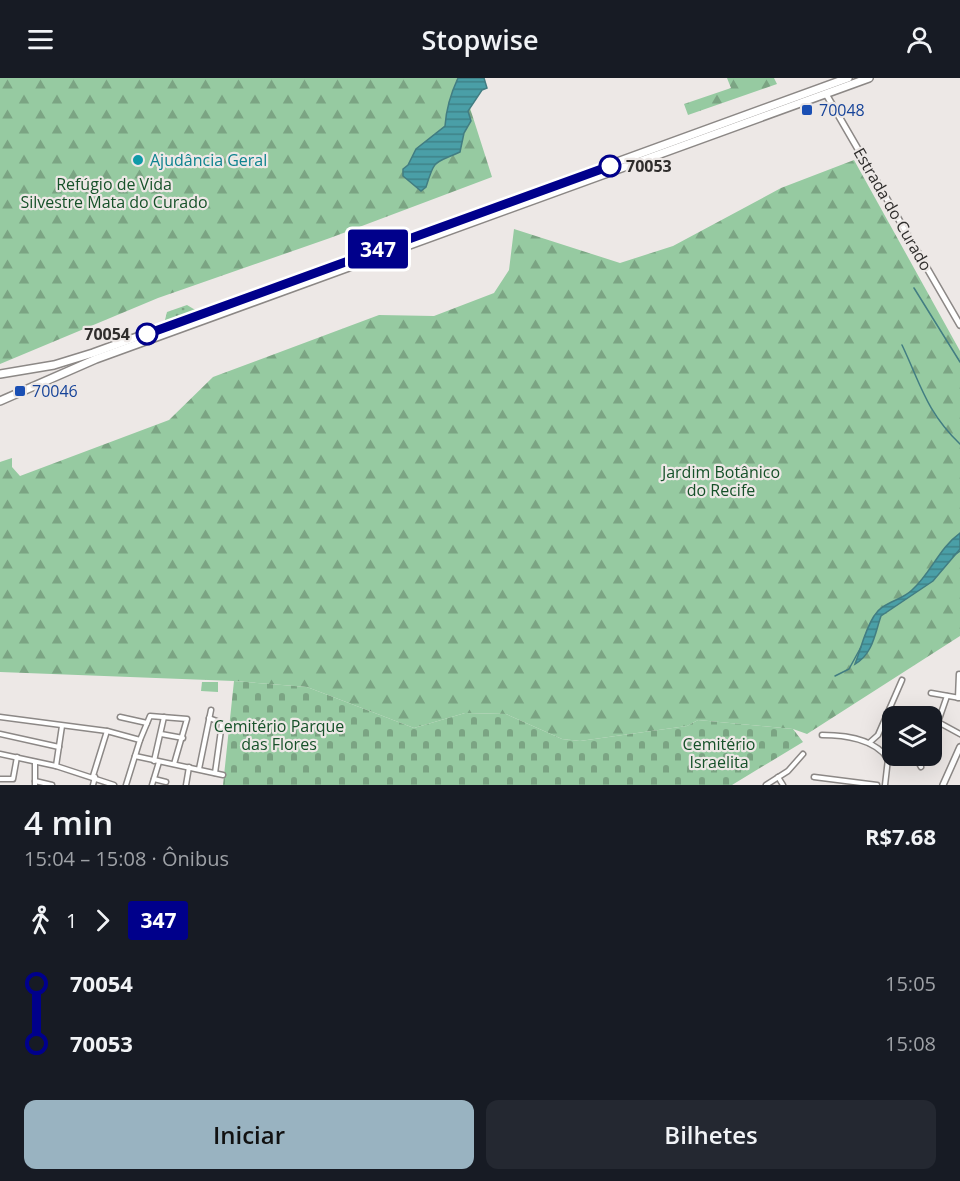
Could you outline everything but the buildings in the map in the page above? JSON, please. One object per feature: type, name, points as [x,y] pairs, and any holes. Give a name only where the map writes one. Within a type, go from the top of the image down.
[{"type":"highway","points":[[0,374],[54,365],[93,353],[848,78]]},
{"type":"highway","points":[[0,401],[96,359],[868,78]]},
{"type":"main road","name":"Estrada do Curado","points":[[826,94],[960,325]]},
{"type":"main road","points":[[945,784],[960,747]]},
{"type":"street","points":[[931,693],[959,698],[959,674]]},
{"type":"street","points":[[891,706],[902,680]]},
{"type":"street","points":[[946,696],[938,722],[960,734]]},
{"type":"street","points":[[199,769],[211,710]]},
{"type":"street","points":[[126,785],[150,716],[186,717],[188,722],[174,764]]},
{"type":"street","points":[[0,717],[107,731],[140,740]]},
{"type":"street","points":[[120,717],[147,723]]},
{"type":"street","points":[[152,785],[164,717]]},
{"type":"street","points":[[209,718],[222,723],[215,773]]},
{"type":"street","points":[[56,766],[62,726]]},
{"type":"street","points":[[869,742],[878,735],[882,726]]},
{"type":"street","points":[[93,785],[107,731]]},
{"type":"street","points":[[0,734],[59,747]]},
{"type":"street","points":[[161,734],[183,738]]},
{"type":"street","points":[[822,735],[844,736],[869,742],[888,759],[885,785]]},
{"type":"street","points":[[766,785],[795,764],[803,753]]},
{"type":"street","points":[[0,754],[56,766],[114,785]]},
{"type":"street","points":[[135,756],[223,775]]},
{"type":"street","points":[[0,779],[12,780],[17,757]]},
{"type":"street","points":[[35,762],[35,783],[52,785]]},
{"type":"street","points":[[186,785],[189,767]]},
{"type":"street","points":[[778,777],[783,785]]},
{"type":"street","points":[[814,777],[877,785]]},
{"type":"street","points":[[154,779],[166,782]]},
{"type":"green space","name":"Refúgio de Vida Silvestre Mata do Curado","points":[[0,78],[458,78],[451,103],[470,108],[492,177],[330,238],[158,298],[0,364]]},
{"type":"green space","points":[[727,78],[774,78],[777,84],[688,115],[684,104],[731,88]]},
{"type":"green space","name":"Jardim Botânico do Recife","points":[[854,160],[960,351],[960,636],[807,734],[793,729],[698,720],[687,726],[580,741],[562,739],[506,714],[465,713],[414,728],[307,687],[234,681],[0,672],[0,462],[12,458],[12,467],[20,476],[169,420],[213,377],[379,315],[434,316],[494,293],[509,270],[514,229],[620,263],[673,246],[781,188]]},
{"type":"green space","points":[[187,305],[197,311],[164,324],[167,312]]},
{"type":"green space","name":"Cemitério Parque das Flores","points":[[234,681],[307,687],[414,728],[465,713],[506,714],[562,739],[580,741],[687,726],[698,720],[793,729],[803,742],[732,785],[223,785]]},
{"type":"green space","points":[[202,682],[218,682],[218,692],[201,691]]},
{"type":"water","points":[[458,78],[484,78],[487,88],[482,90],[468,111],[471,121],[464,133],[460,152],[434,166],[426,187],[421,191],[403,176],[403,169],[408,165],[416,149],[445,126],[449,102]]},
{"type":"water","points":[[960,533],[960,549],[933,581],[881,616],[870,649],[855,664],[868,627],[877,611],[912,590],[946,546]]},
{"type":"waterway","points":[[914,288],[960,362]]},
{"type":"waterway","points":[[902,345],[932,409],[960,444]]},
{"type":"waterway","points":[[953,556],[960,551]]},
{"type":"waterway","points":[[835,676],[849,669],[861,647]]},
{"type":"bus line","name":"347","points":[[147,334],[610,166]]},
{"type":"place","name":"70048","points":[[807,110]]},
{"type":"place","name":"Ajudância Geral","points":[[138,160]]},
{"type":"place","name":"70053","points":[[610,166]]},
{"type":"place","name":"70054","points":[[147,334]]},
{"type":"place","name":"70046","points":[[20,391]]},
{"type":"park label","name":"Cemitério Israelita","points":[[719,753]]}]
